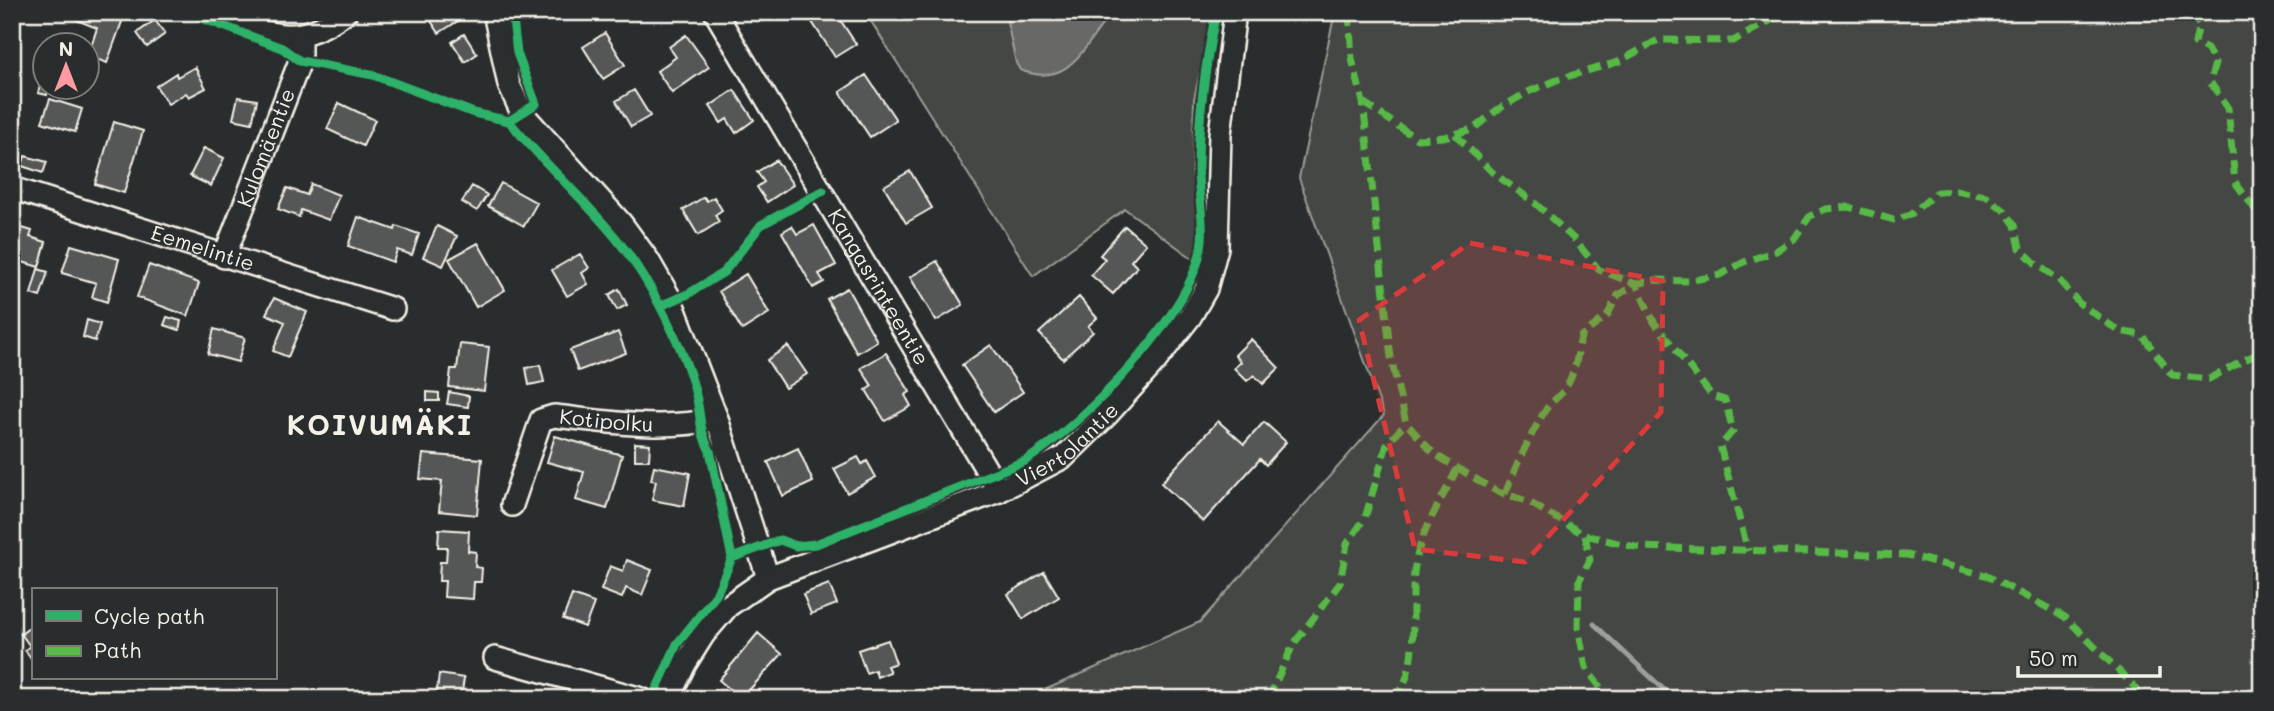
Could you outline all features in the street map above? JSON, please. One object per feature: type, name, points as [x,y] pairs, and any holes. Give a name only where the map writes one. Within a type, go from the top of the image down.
[{"type":"street","points":[[214,12],[265,33],[300,37],[320,30],[346,12]]},
{"type":"street","points":[[494,12],[509,85],[522,113],[621,223],[648,260],[676,310],[717,419],[768,578]]},
{"type":"street","name":"Kangasrinteentie","points":[[715,12],[999,491]]},
{"type":"street","name":"Viertolantie","points":[[668,699],[704,634],[728,606],[768,578],[999,491],[1064,457],[1108,415],[1183,326],[1206,289],[1217,248],[1220,134],[1235,12]]},
{"type":"street","name":"Kulomäentie","points":[[224,257],[300,61],[300,37]]},
{"type":"street","name":"Eemelintie","points":[[12,188],[393,309]]},
{"type":"street","name":"Kotipolku","points":[[512,505],[541,419],[554,416],[659,427],[687,426],[717,419]]},
{"type":"street","points":[[495,658],[639,698]]},
{"type":"highlighted area","points":[[1470,243],[1663,281],[1661,412],[1525,562],[1415,549],[1359,320]]},
{"type":"shaded area","points":[[865,12],[1213,12],[1194,99],[1192,174],[1201,217],[1199,263],[1125,209],[1033,276]]},
{"type":"shaded area","points":[[1005,12],[1112,12],[1075,60],[1052,74],[1037,75],[1020,70],[1016,63]]},
{"type":"shaded area","points":[[1335,12],[2262,12],[2262,699],[1024,699],[1200,622],[1384,415],[1299,178]]},
{"type":"building","points":[[71,12],[114,12],[124,16],[107,63],[102,61],[102,32],[96,32],[97,28],[69,17]]},
{"type":"building","points":[[425,12],[453,12],[458,21],[439,33]]},
{"type":"building","points":[[757,12],[778,12],[762,21]]},
{"type":"building","points":[[827,12],[835,12],[856,44],[835,57],[812,22]]},
{"type":"building","points":[[155,20],[165,34],[147,47],[137,33]]},
{"type":"building","points":[[605,33],[625,65],[603,79],[583,47]]},
{"type":"building","points":[[464,34],[477,54],[465,62],[452,42]]},
{"type":"building","points":[[686,35],[709,67],[672,93],[657,71],[676,57],[669,47]]},
{"type":"building","points":[[195,67],[206,88],[189,97],[186,93],[168,104],[156,86],[176,73],[177,77]]},
{"type":"building","points":[[866,75],[896,120],[870,137],[840,92]]},
{"type":"building","points":[[634,90],[650,116],[631,127],[616,101]]},
{"type":"building","points":[[734,90],[754,120],[736,133],[727,119],[721,123],[710,106]]},
{"type":"building","points":[[238,97],[257,100],[252,123],[233,119]]},
{"type":"building","points":[[49,102],[60,102],[82,109],[75,132],[42,122]]},
{"type":"building","points":[[339,103],[375,120],[363,146],[327,129]]},
{"type":"building","points":[[114,122],[143,131],[124,193],[95,184]]},
{"type":"building","points":[[204,148],[224,158],[211,186],[190,176]]},
{"type":"building","points":[[25,156],[47,162],[43,173],[22,166]]},
{"type":"building","points":[[776,160],[793,185],[767,202],[757,187],[764,182],[757,172]]},
{"type":"building","points":[[910,171],[932,208],[906,223],[884,186]]},
{"type":"building","points":[[501,183],[537,203],[524,226],[488,206]]},
{"type":"building","points":[[311,184],[339,195],[329,220],[301,210],[299,217],[278,209],[287,188],[307,195]]},
{"type":"building","points":[[472,186],[487,195],[477,211],[462,202]]},
{"type":"building","points":[[704,197],[707,201],[714,197],[722,210],[715,215],[719,222],[698,235],[683,210]]},
{"type":"building","points":[[358,217],[395,230],[396,226],[419,234],[412,255],[397,250],[393,262],[348,246]]},
{"type":"building","points":[[12,225],[32,231],[30,237],[46,242],[39,267],[12,259]]},
{"type":"building","points":[[814,225],[836,265],[819,274],[824,282],[813,288],[782,232],[792,226],[797,234]]},
{"type":"building","points":[[437,226],[457,236],[443,266],[423,257]]},
{"type":"building","points":[[1125,226],[1146,244],[1131,261],[1137,267],[1113,294],[1091,275],[1105,259],[1100,255]]},
{"type":"building","points":[[478,243],[505,290],[476,307],[449,259]]},
{"type":"building","points":[[71,245],[119,259],[107,302],[92,297],[96,283],[62,273]]},
{"type":"building","points":[[580,254],[589,268],[582,273],[588,284],[567,296],[552,270]]},
{"type":"building","points":[[937,261],[963,305],[936,321],[910,277]]},
{"type":"building","points":[[149,265],[199,283],[188,316],[137,297]]},
{"type":"building","points":[[38,269],[48,272],[40,297],[31,294]]},
{"type":"building","points":[[746,274],[769,313],[742,330],[719,291]]},
{"type":"building","points":[[847,288],[877,341],[857,353],[827,299]]},
{"type":"building","points":[[619,289],[627,305],[617,310],[609,295]]},
{"type":"building","points":[[1079,297],[1097,318],[1088,326],[1093,332],[1063,359],[1039,333]]},
{"type":"building","points":[[274,298],[307,312],[288,357],[273,351],[285,322],[266,314]]},
{"type":"building","points":[[167,317],[181,321],[179,330],[164,325]]},
{"type":"building","points":[[87,320],[100,324],[95,341],[83,337]]},
{"type":"building","points":[[214,329],[245,338],[238,362],[208,354]]},
{"type":"building","points":[[618,332],[626,353],[578,371],[570,350]]},
{"type":"building","points":[[1251,339],[1279,368],[1263,384],[1254,375],[1247,381],[1234,368],[1241,362],[1235,355]]},
{"type":"building","points":[[460,344],[489,347],[484,391],[449,387],[451,369],[457,369]]},
{"type":"building","points":[[991,345],[1023,392],[994,412],[962,365]]},
{"type":"building","points":[[788,346],[807,374],[785,388],[767,360]]},
{"type":"building","points":[[886,353],[910,392],[905,395],[911,406],[885,421],[866,390],[872,386],[861,368]]},
{"type":"building","points":[[540,365],[544,382],[529,385],[526,368]]},
{"type":"building","points":[[427,392],[439,393],[439,401],[427,401]]},
{"type":"building","points":[[449,392],[469,396],[468,407],[447,404]]},
{"type":"building","points":[[1218,421],[1244,444],[1264,422],[1286,442],[1266,465],[1260,459],[1203,522],[1161,483]]},
{"type":"building","points":[[555,436],[622,455],[607,509],[576,500],[584,472],[547,462]]},
{"type":"building","points":[[635,443],[650,444],[649,460],[635,460]]},
{"type":"building","points":[[798,448],[813,482],[783,496],[768,462]]},
{"type":"building","points":[[423,454],[482,459],[477,515],[439,511],[442,481],[420,479]]},
{"type":"building","points":[[858,457],[862,464],[867,461],[876,477],[847,493],[834,469]]},
{"type":"building","points":[[654,466],[690,473],[684,506],[652,500],[656,481],[651,480]]},
{"type":"building","points":[[439,529],[469,531],[468,551],[476,552],[475,567],[482,568],[481,582],[474,582],[473,599],[444,597],[445,581],[439,581],[440,562],[446,562],[447,547],[438,547]]},
{"type":"building","points":[[627,560],[652,570],[642,595],[626,588],[622,598],[601,590],[610,566],[623,571]]},
{"type":"building","points":[[1044,572],[1059,597],[1023,619],[1008,594]]},
{"type":"building","points":[[829,584],[837,604],[811,614],[803,594]]},
{"type":"building","points":[[572,595],[594,603],[585,627],[563,619]]},
{"type":"building","points":[[32,626],[32,660],[25,650],[30,646],[21,634]]},
{"type":"building","points":[[758,633],[782,654],[741,699],[719,680]]},
{"type":"building","points":[[888,640],[896,663],[887,666],[890,672],[877,677],[875,670],[866,673],[858,650]]},
{"type":"building","points":[[439,674],[464,678],[461,699],[436,699]]},
{"type":"waterway","points":[[1594,624],[1674,699]]},
{"type":"marked path","points":[[1349,12],[1352,59],[1363,102],[1391,358],[1406,423],[1434,454],[1498,492],[1527,501],[1585,535],[1635,547],[1907,555],[1985,575],[2065,617],[2136,688],[2140,699]]},
{"type":"marked path","points":[[1363,102],[1417,139],[1444,137],[1473,129],[1497,110],[1528,92],[1559,79],[1618,62],[1658,40],[1733,41],[1786,12]]},
{"type":"marked path","points":[[2079,12],[2091,12]]},
{"type":"marked path","points":[[2191,12],[2199,24],[2195,43],[2207,49],[2215,63],[2210,82],[2228,108],[2235,182],[2262,219]]},
{"type":"marked path","points":[[1455,134],[1492,172],[1535,203],[1575,240],[1599,270],[1636,284],[1654,322],[1712,396],[1725,400],[1733,431],[1720,446],[1748,551]]},
{"type":"marked path","points":[[1505,494],[1522,453],[1543,414],[1565,389],[1571,377],[1581,336],[1607,316],[1618,295],[1636,284],[1656,280],[1689,281],[1720,275],[1744,262],[1776,251],[1794,239],[1810,216],[1826,209],[1848,207],[1894,220],[1910,215],[1937,192],[1956,191],[1986,196],[2005,211],[2015,225],[2020,248],[2036,264],[2059,280],[2079,303],[2119,331],[2142,335],[2172,375],[2209,379],[2262,351]]},
{"type":"marked path","points":[[1268,699],[1293,645],[1340,583],[1347,544],[1365,518],[1387,444],[1406,423]]},
{"type":"marked path","points":[[1393,699],[1402,688],[1411,658],[1416,559],[1431,518],[1458,467]]},
{"type":"marked path","points":[[1585,535],[1590,560],[1579,581],[1578,627],[1586,668],[1609,699]]},
{"type":"cycle path","points":[[186,12],[282,48],[300,61],[373,75],[474,113],[509,121],[536,104],[517,53],[512,12]]},
{"type":"cycle path","points":[[509,121],[609,230],[644,278],[660,306],[681,349],[693,384],[732,558],[780,540],[796,546],[816,544],[1025,461],[1076,421],[1133,364],[1180,300],[1195,269],[1202,241],[1199,131],[1205,71],[1216,12]]},
{"type":"cycle path","points":[[660,306],[688,294],[724,272],[761,225],[823,191]]},
{"type":"cycle path","points":[[652,699],[677,644],[716,595],[732,558]]},
{"type":"district","name":"KOIVUMÄKI","points":[[380,425]]}]
